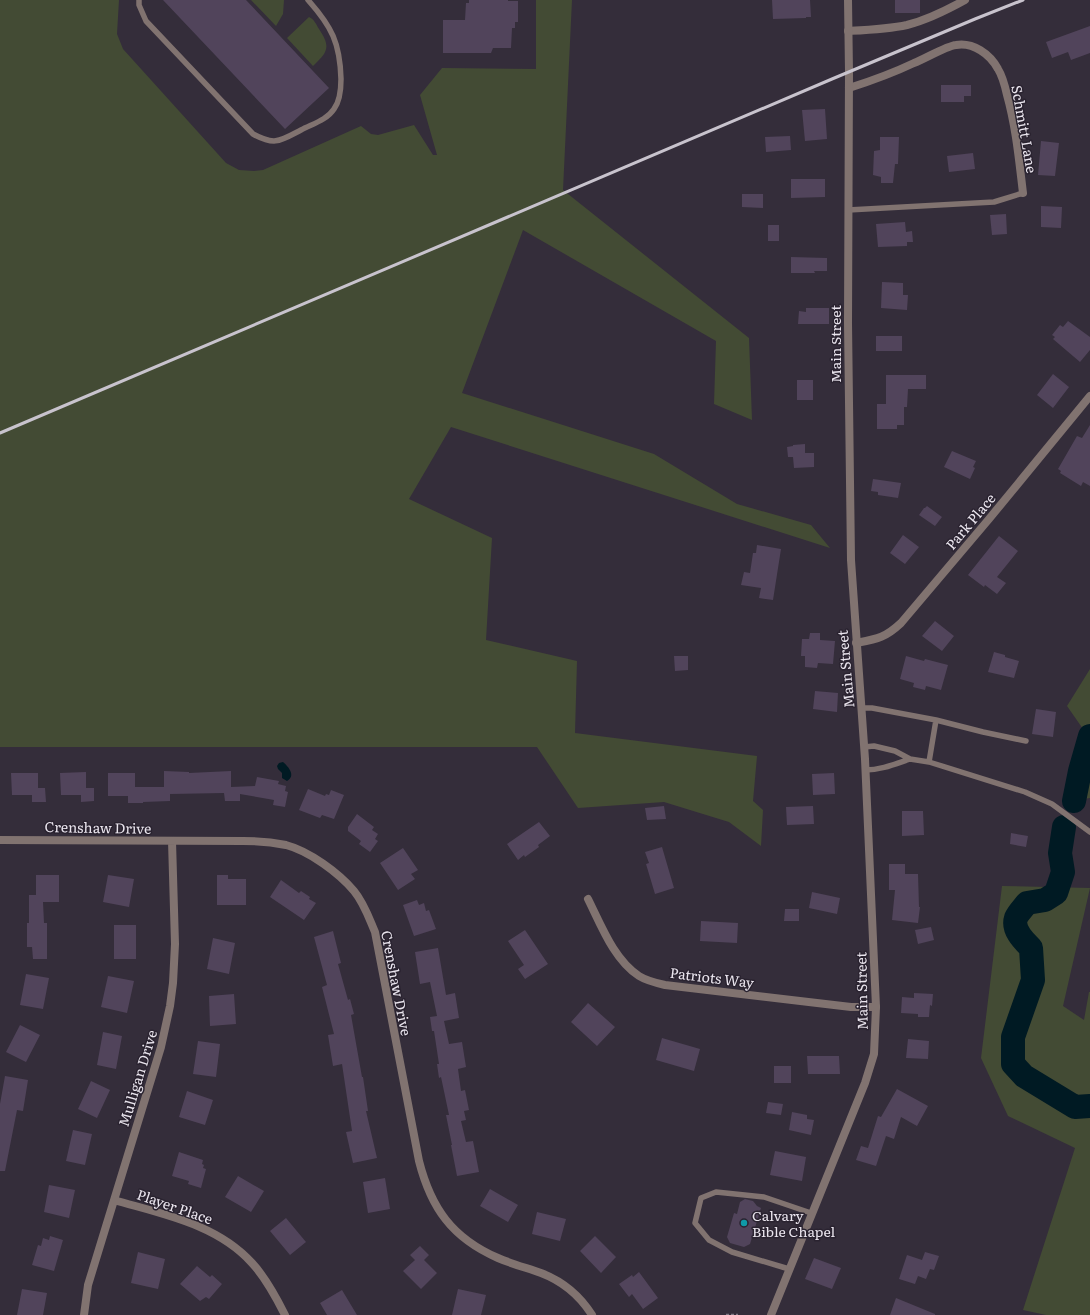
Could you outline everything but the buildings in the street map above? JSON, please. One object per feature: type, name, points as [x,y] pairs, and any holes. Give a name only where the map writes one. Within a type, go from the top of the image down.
[{"type":"street","name":"Main Street","points":[[770,1315],[860,1097],[872,1062],[875,1046],[876,1007],[864,747],[851,560],[848,323],[848,0]]},
{"type":"street","points":[[848,31],[908,25],[933,16],[965,0]]},
{"type":"street","name":"Schmitt Lane","points":[[849,88],[907,67],[950,46],[962,44],[977,48],[988,56],[998,68],[1002,76],[1011,111],[1024,194]]},
{"type":"street","name":"Park Place","points":[[856,643],[882,637],[901,623],[1090,396]]},
{"type":"street","name":"Crenshaw Drive","points":[[0,840],[267,842],[287,846],[306,853],[339,876],[354,892],[366,910],[375,932],[419,1160],[424,1180],[440,1213],[452,1227],[468,1241],[483,1250],[499,1258],[543,1274],[564,1285],[577,1295],[587,1306],[592,1315]]},
{"type":"street","name":"Mulligan Drive","points":[[84,1315],[88,1285],[161,1047],[170,1006],[175,944],[172,841]]},
{"type":"street","name":"Patriots Way","points":[[588,900],[618,956],[633,972],[646,980],[665,984],[812,1002],[876,1007]]},
{"type":"street","name":"Player Place","points":[[114,1200],[189,1222],[221,1238],[243,1254],[252,1263],[271,1288],[285,1315]]},
{"type":"lane","points":[[139,0],[139,6],[146,21],[253,134],[262,139],[274,142],[286,138],[325,118],[334,109],[341,89],[340,62],[336,42],[330,28],[308,0]]},
{"type":"lane","points":[[848,210],[994,202],[1024,194]]},
{"type":"lane","points":[[861,708],[872,708],[936,720],[983,732],[1026,740]]},
{"type":"lane","points":[[929,762],[936,720]]},
{"type":"lane","points":[[864,747],[874,746],[895,751],[910,759],[929,762],[1025,792],[1052,804],[1090,832]]},
{"type":"lane","points":[[865,770],[875,770],[910,759]]},
{"type":"lane","points":[[788,1269],[732,1252],[709,1240],[695,1223],[701,1198],[716,1192],[764,1197],[812,1213]]},
{"type":"path","points":[[726,1315],[738,1315]]},
{"type":"green space","points":[[0,0],[119,0],[117,34],[123,49],[226,163],[239,170],[254,171],[263,170],[361,126],[371,134],[378,135],[414,125],[433,155],[437,155],[420,95],[442,68],[536,69],[536,0],[572,0],[563,190],[749,338],[752,420],[714,404],[716,341],[523,230],[462,393],[654,454],[737,504],[811,525],[830,548],[451,427],[409,499],[492,538],[486,640],[577,661],[575,733],[757,756],[753,801],[763,810],[761,846],[729,822],[664,802],[578,808],[537,747],[0,747]]},
{"type":"green space","points":[[251,0],[284,0],[283,14],[276,26]]},
{"type":"green space","points":[[309,17],[316,24],[323,35],[326,45],[325,53],[313,66],[287,38]]},
{"type":"green space","points":[[1090,669],[1090,739],[1067,706]]},
{"type":"green space","points":[[1090,744],[1090,798],[1077,800]]},
{"type":"green space","points":[[1002,886],[1090,888],[1063,1006],[1084,1020],[1090,992],[1090,1315],[1046,1315],[1023,1310],[1075,1148],[1008,1116],[981,1058]]},
{"type":"water","points":[[283,762],[291,772],[291,777],[287,781],[282,778],[282,773],[277,766],[279,763]]},
{"type":"waterway","points":[[1074,801],[1080,771],[1090,736]]},
{"type":"waterway","points":[[1064,827],[1060,853],[1063,872],[1056,893],[1045,900],[1027,903],[1016,918],[1015,922],[1017,931],[1022,939],[1031,948],[1033,980],[1013,1037],[1013,1064],[1024,1076],[1075,1107],[1090,1106]]},
{"type":"railway","points":[[0,433],[832,79],[1023,0]]},
{"type":"place","name":"Calvary Bible Chapel","points":[[744,1223]]}]
